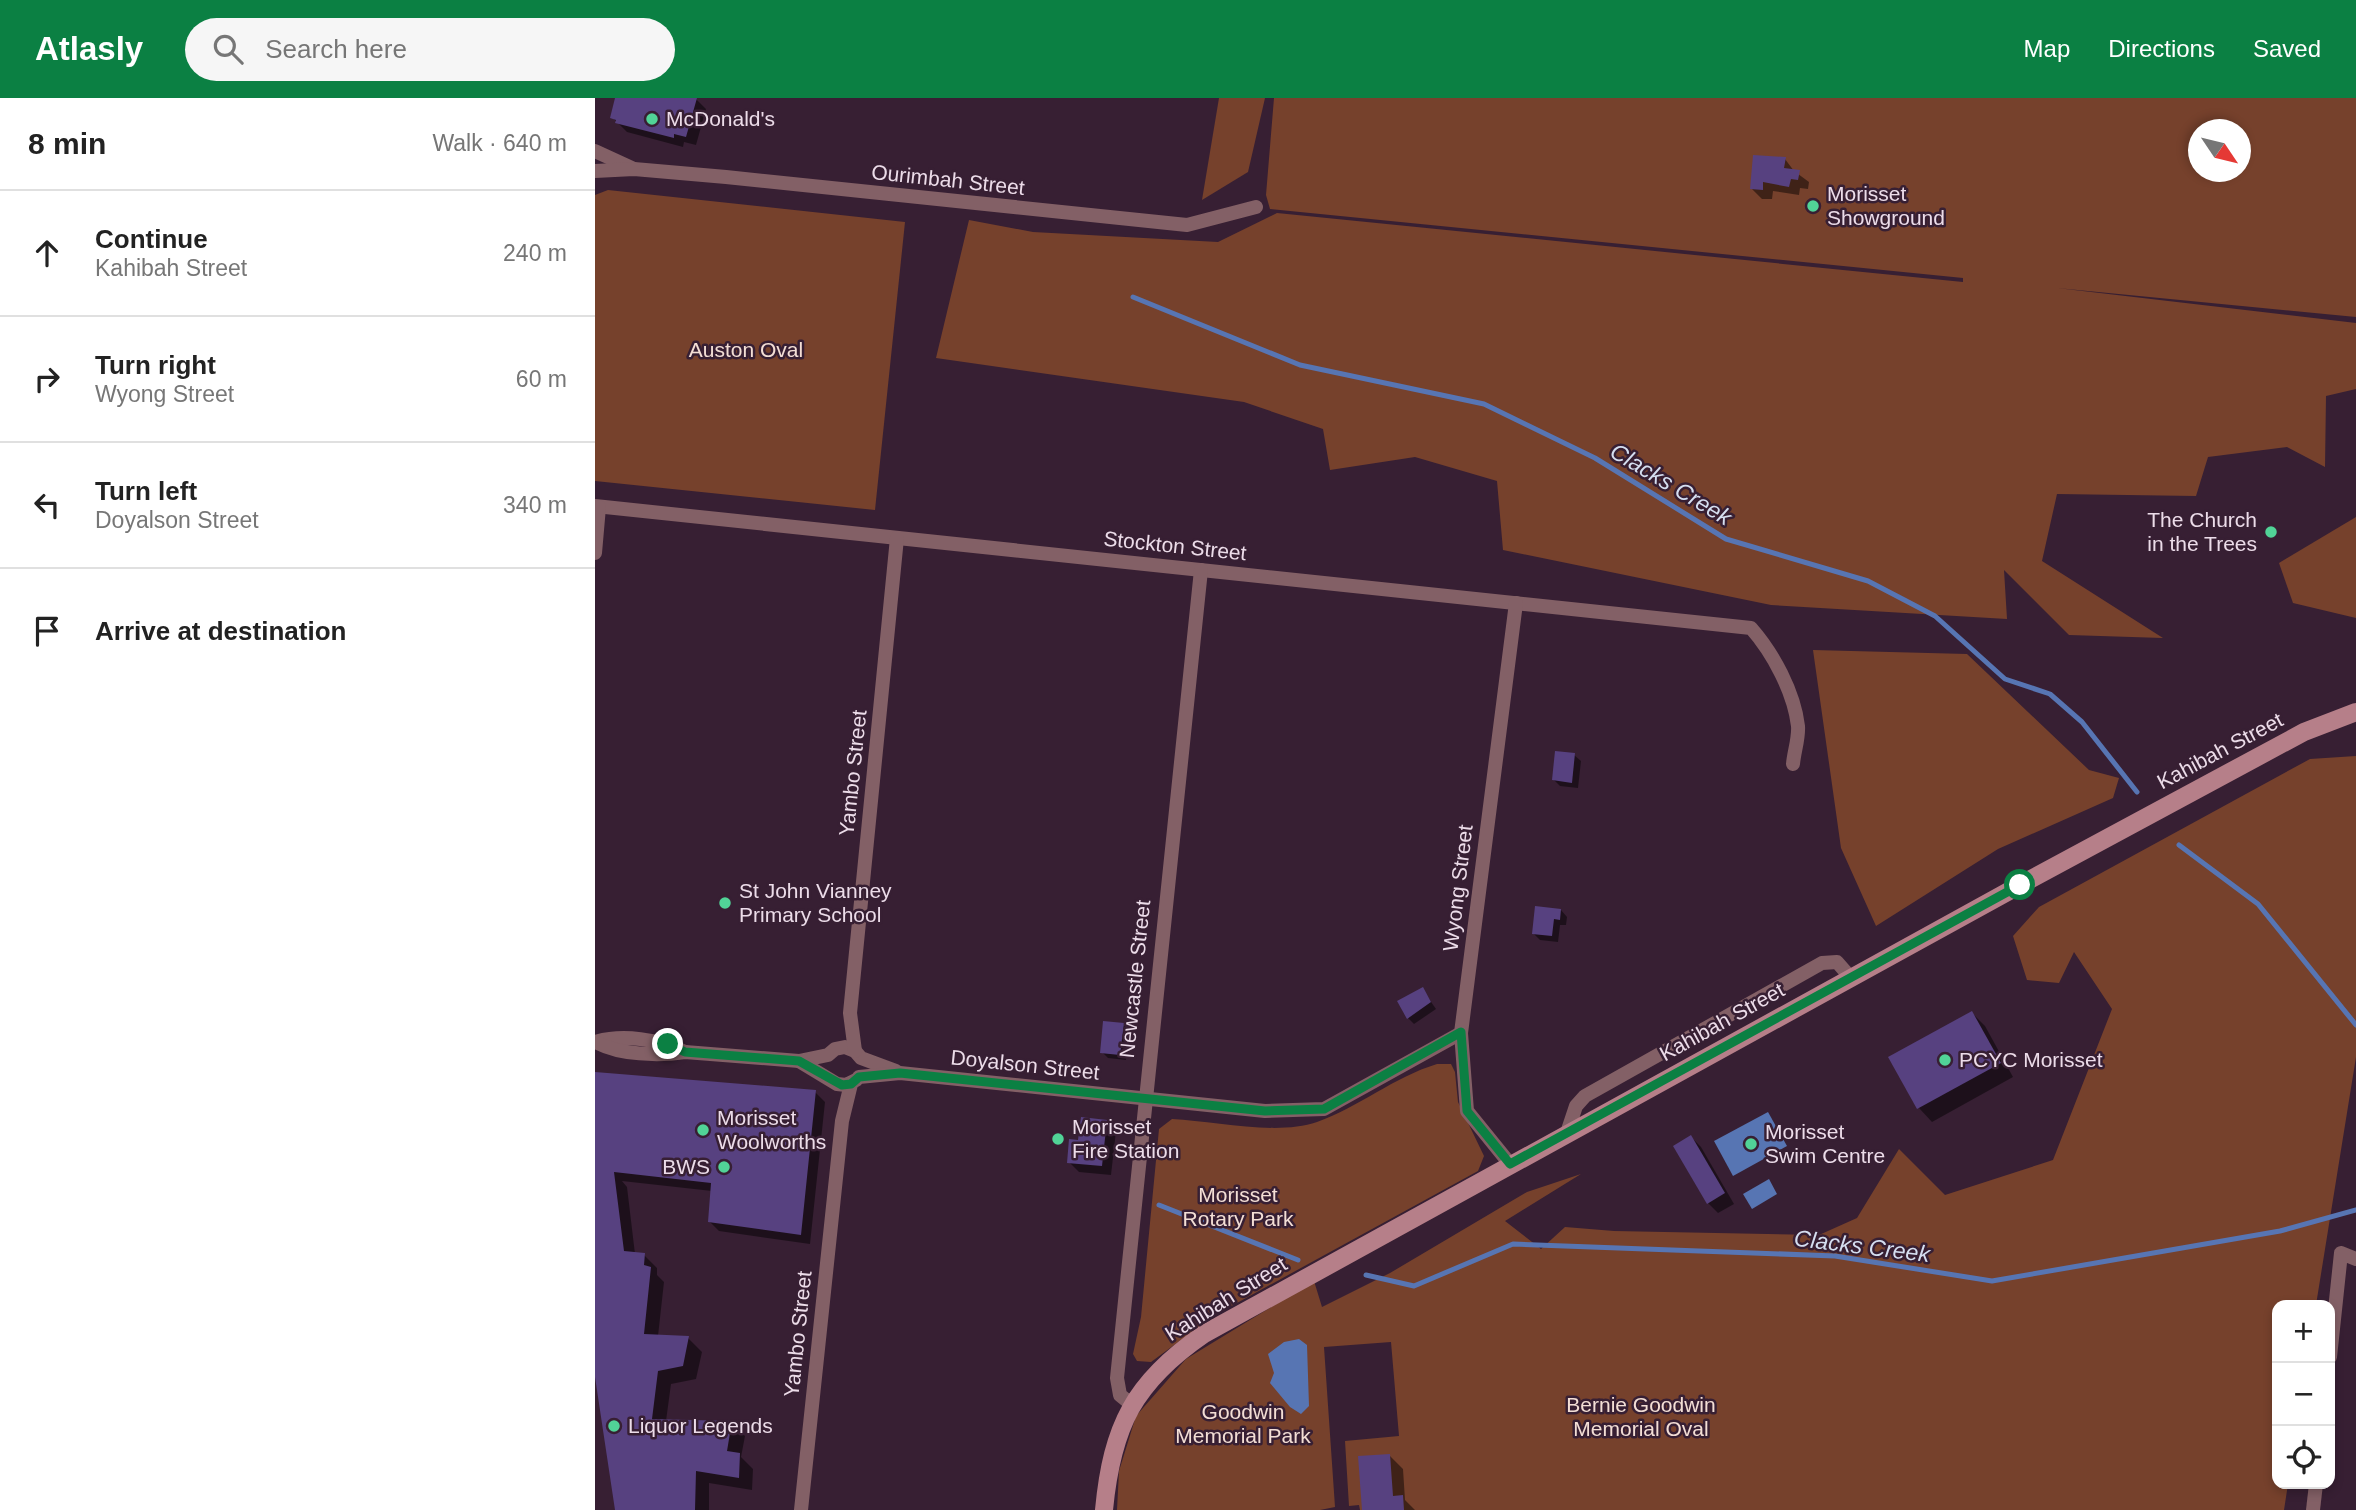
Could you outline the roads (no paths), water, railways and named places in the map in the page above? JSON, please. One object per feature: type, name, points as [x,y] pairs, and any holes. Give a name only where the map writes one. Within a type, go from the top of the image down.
[{"type":"street","name":"Ourimbah Street","points":[[595,151],[633,169]]},
{"type":"street","name":"Ourimbah Street","points":[[595,172],[633,169],[1187,225],[1256,207]]},
{"type":"street","name":"Stockton Street","points":[[597,507],[1751,628],[1766,644],[1781,671],[1798,726],[1793,764]]},
{"type":"street","points":[[595,553],[597,507]]},
{"type":"street","name":"Yambo Street","points":[[858,1055],[850,1013],[897,538]]},
{"type":"street","name":"Newcastle Street","points":[[1131,1404],[1120,1395],[1117,1378],[1201,570]]},
{"type":"street","name":"Wyong Street","points":[[1510,1164],[1467,1111],[1461,1032],[1516,603]]},
{"type":"street","name":"Kahibah Street","points":[[1131,1404],[1161,1369],[1204,1334],[1510,1164],[2304,732],[2356,712]]},
{"type":"street","points":[[1567,1133],[1576,1106],[1585,1096],[1810,970],[1830,961],[1837,962],[1850,978]]},
{"type":"street","name":"Yambo Street","points":[[831,1052],[850,1013]]},
{"type":"street","name":"Doyalson Street","points":[[799,1061],[842,1085],[900,1073],[1265,1111],[1324,1109],[1461,1032]]},
{"type":"street","name":"Doyalson Street","points":[[595,1042],[609,1037],[656,1042],[685,1052],[799,1061],[845,1047],[900,1073]]},
{"type":"street","points":[[829,1078],[824,1065],[831,1052]]},
{"type":"street","points":[[855,1081],[862,1068],[858,1055]]},
{"type":"street","name":"Yambo Street","points":[[829,1078],[842,1121]]},
{"type":"street","name":"Yambo Street","points":[[801,1510],[842,1121],[855,1081]]},
{"type":"street","points":[[2335,1310],[2341,1253],[2356,1259]]},
{"type":"street","points":[[1104,1510],[1112,1460],[1131,1404]]},
{"type":"street","points":[[2313,1510],[2315,1489]]},
{"type":"water","name":"Morisset Swim Centre","points":[[1768,1112],[1787,1146],[1733,1176],[1714,1141]]},
{"type":"water","points":[[1769,1179],[1777,1194],[1752,1209],[1743,1194]]},
{"type":"water","points":[[1299,1339],[1307,1345],[1309,1406],[1301,1414],[1290,1407],[1270,1383],[1274,1373],[1268,1354],[1284,1342]]},
{"type":"waterway","name":"Clacks Creek","points":[[1133,297],[1300,365],[1484,404],[1595,458],[1726,539],[1868,581],[1935,616],[2005,679],[2050,694],[2082,722],[2137,792]]},
{"type":"waterway","name":"Clacks Creek","points":[[2179,845],[2258,904],[2356,1025]]},
{"type":"waterway","name":"Clacks Creek","points":[[1159,1205],[1298,1260]]},
{"type":"waterway","name":"Clacks Creek","points":[[1366,1275],[1414,1286],[1513,1244],[1835,1256],[1992,1281],[2280,1231],[2356,1210]]},
{"type":"place","name":"McDonald's","points":[[652,119]]},
{"type":"place","name":"Morisset Showground","points":[[1813,206]]},
{"type":"place","name":"The Church in the Trees","points":[[2271,532]]},
{"type":"place","name":"St John Vianney Primary School","points":[[725,903]]},
{"type":"place","name":"PCYC Morisset","points":[[1945,1060]]},
{"type":"place","name":"Morisset Woolworths","points":[[703,1130]]},
{"type":"place","name":"Morisset Fire Station","points":[[1058,1139]]},
{"type":"place","name":"Morisset Swim Centre","points":[[1751,1144]]},
{"type":"place","name":"BWS","points":[[724,1167]]},
{"type":"place","name":"Liquor Legends","points":[[614,1426]]},
{"type":"park label","name":"Auston Oval","points":[[746,350]]},
{"type":"park label","name":"Morisset Rotary Park","points":[[1238,1207]]},
{"type":"park label","name":"Bernie Goodwin Memorial Oval","points":[[1641,1417]]},
{"type":"park label","name":"Goodwin Memorial Park","points":[[1243,1424]]}]
